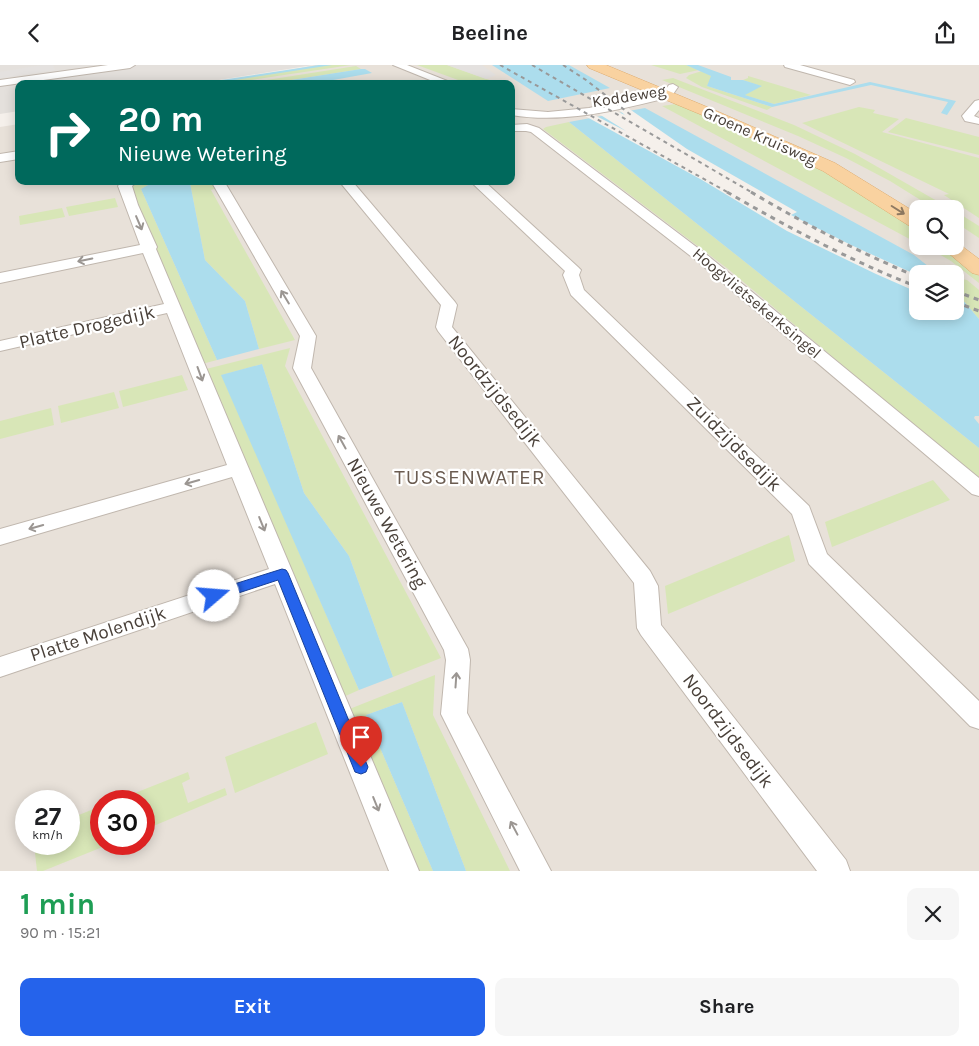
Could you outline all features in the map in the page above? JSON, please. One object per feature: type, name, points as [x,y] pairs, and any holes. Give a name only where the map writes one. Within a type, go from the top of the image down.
[{"type":"main road","name":"Groene Kruisweg","points":[[594,65],[809,146],[909,201]]},
{"type":"main road","name":"Groene Kruisweg","points":[[620,65],[664,91],[829,167],[909,217]]},
{"type":"main road","points":[[964,237],[979,248]]},
{"type":"main road","points":[[961,255],[979,269]]},
{"type":"street","points":[[22,80],[130,65]]},
{"type":"street","points":[[789,65],[850,82]]},
{"type":"street","points":[[821,74],[832,65]]},
{"type":"street","points":[[394,67],[423,80]]},
{"type":"street","points":[[394,67],[437,80]]},
{"type":"street","points":[[0,83],[15,81]]},
{"type":"street","name":"Koddeweg","points":[[515,106],[528,109],[551,109],[664,91]]},
{"type":"street","name":"Koddeweg","points":[[515,114],[557,116],[664,91]]},
{"type":"street","points":[[979,103],[968,116],[969,119],[979,121]]},
{"type":"street","name":"Hoogvlietsekerksingel","points":[[519,127],[534,130],[695,252],[979,489]]},
{"type":"street","points":[[0,158],[15,156]]},
{"type":"street","points":[[126,185],[404,871]]},
{"type":"street","name":"Nieuwe Wetering","points":[[223,185],[308,336],[302,368],[456,649],[458,660],[454,714],[536,871]]},
{"type":"street","name":"Noordzijdsedijk","points":[[348,185],[449,305],[444,327],[642,577],[647,586],[649,627],[835,871]]},
{"type":"street","name":"Zuidzijdsedijk","points":[[480,185],[573,269],[571,275],[576,292],[802,511],[817,558],[979,718]]},
{"type":"street","points":[[0,278],[150,247]]},
{"type":"street","name":"Platte Drogedijk","points":[[0,346],[174,307]]},
{"type":"street","points":[[0,537],[239,468]]},
{"type":"street","name":"Platte Molendijk","points":[[0,667],[282,573]]},
{"type":"shaded area","points":[[0,65],[313,65],[219,80],[15,80],[15,112],[0,114]]},
{"type":"shaded area","points":[[53,65],[55,70],[0,78],[0,72]]},
{"type":"shaded area","points":[[315,65],[979,65],[979,871],[0,871],[0,127],[15,125],[15,185],[515,185],[515,80],[240,80]]},
{"type":"shaded area","points":[[447,65],[482,65],[496,75],[486,79]]},
{"type":"green space","points":[[324,65],[351,65],[251,80],[227,80]]},
{"type":"green space","points":[[417,65],[447,65],[490,80],[458,80]]},
{"type":"green space","points":[[651,65],[686,65],[699,70],[680,74]]},
{"type":"green space","points":[[356,66],[361,69],[291,80],[267,80]]},
{"type":"green space","points":[[702,71],[712,76],[707,86],[772,107],[767,110],[702,87],[686,78],[689,75]]},
{"type":"green space","points":[[748,76],[811,95],[774,104],[744,95],[761,86],[743,80],[748,78]]},
{"type":"green space","points":[[673,78],[794,125],[855,154],[935,200],[921,200],[890,181],[846,158],[798,136],[662,80]]},
{"type":"green space","points":[[676,104],[707,116],[770,144],[831,175],[909,224],[909,239],[662,106]]},
{"type":"green space","points":[[859,107],[875,110],[873,113],[899,119],[882,132],[979,158],[979,218],[964,208],[964,200],[952,200],[944,195],[949,194],[802,123]]},
{"type":"green space","points":[[906,118],[979,137],[979,155],[888,132]]},
{"type":"green space","points":[[569,122],[979,448],[979,480],[728,269],[543,129]]},
{"type":"green space","points":[[131,185],[148,185],[141,189],[217,360],[202,364],[131,190]]},
{"type":"green space","points":[[190,185],[214,185],[216,188],[211,190],[295,340],[259,349],[245,301],[205,260]]},
{"type":"green space","points":[[115,198],[118,207],[69,216],[66,207]]},
{"type":"green space","points":[[62,208],[65,217],[20,225],[19,216]]},
{"type":"green space","points":[[964,217],[979,226],[979,238],[964,228]]},
{"type":"green space","points":[[941,255],[952,255],[979,276],[979,283],[964,271],[964,265],[956,265]]},
{"type":"green space","points":[[964,280],[979,290],[979,319],[964,302]]},
{"type":"green space","points":[[290,348],[285,366],[441,658],[393,677],[349,556],[304,493],[262,364],[222,375],[359,690],[341,698],[206,369]]},
{"type":"green space","points":[[182,375],[188,390],[123,407],[119,391]]},
{"type":"green space","points":[[114,392],[119,408],[61,423],[58,406]]},
{"type":"green space","points":[[51,408],[54,425],[0,439],[0,421]]},
{"type":"green space","points":[[933,480],[950,500],[832,547],[825,522]]},
{"type":"green space","points":[[789,535],[795,561],[668,614],[665,586]]},
{"type":"green space","points":[[435,675],[433,715],[510,871],[466,871],[402,702],[366,715],[433,871],[414,871],[347,710]]},
{"type":"green space","points":[[316,722],[328,754],[235,793],[225,757]]},
{"type":"green space","points":[[188,772],[190,779],[182,783],[188,803],[225,788],[227,795],[155,825],[155,790],[143,790]]},
{"type":"green space","points":[[90,810],[90,852],[43,871],[37,871],[35,855],[80,855],[80,815]]},
{"type":"water","points":[[319,65],[332,65],[235,80],[221,80]]},
{"type":"water","points":[[492,65],[569,65],[610,88],[548,101]]},
{"type":"water","points":[[686,65],[698,65],[731,77],[731,80],[743,80],[762,86],[745,95],[774,104],[870,82],[956,101],[947,115],[941,113],[948,102],[871,85],[772,107],[707,86],[711,76]]},
{"type":"water","points":[[361,69],[372,73],[333,80],[291,80]]},
{"type":"water","points":[[645,108],[909,252],[909,255],[914,255],[927,265],[909,265],[909,320],[964,320],[964,302],[979,319],[979,416],[974,418],[979,424],[979,448],[569,122]]},
{"type":"water","points":[[148,185],[190,185],[205,260],[245,301],[259,349],[217,360],[141,189]]},
{"type":"water","points":[[262,364],[304,493],[349,556],[393,677],[359,690],[221,375]]},
{"type":"water","points":[[402,702],[466,871],[433,871],[366,715]]},
{"type":"pier","points":[[628,108],[687,149],[797,212],[791,215],[909,271],[909,288],[787,231],[702,180],[585,116],[594,115],[626,131],[599,114],[616,111],[625,115],[619,110]]},
{"type":"railway","points":[[500,65],[729,193]]},
{"type":"railway","points":[[532,65],[753,193]]},
{"type":"railway","points":[[563,65],[586,80],[631,115]]},
{"type":"railway","points":[[727,192],[821,243],[909,283]]},
{"type":"railway","points":[[751,192],[792,216],[874,258],[909,273]]},
{"type":"railway","points":[[964,294],[979,300]]},
{"type":"railway","points":[[964,305],[979,311]]},
{"type":"district","name":"TUSSENWATER","points":[[470,477]]},
{"type":"route","points":[[214,596],[282,573],[361,767]]}]
